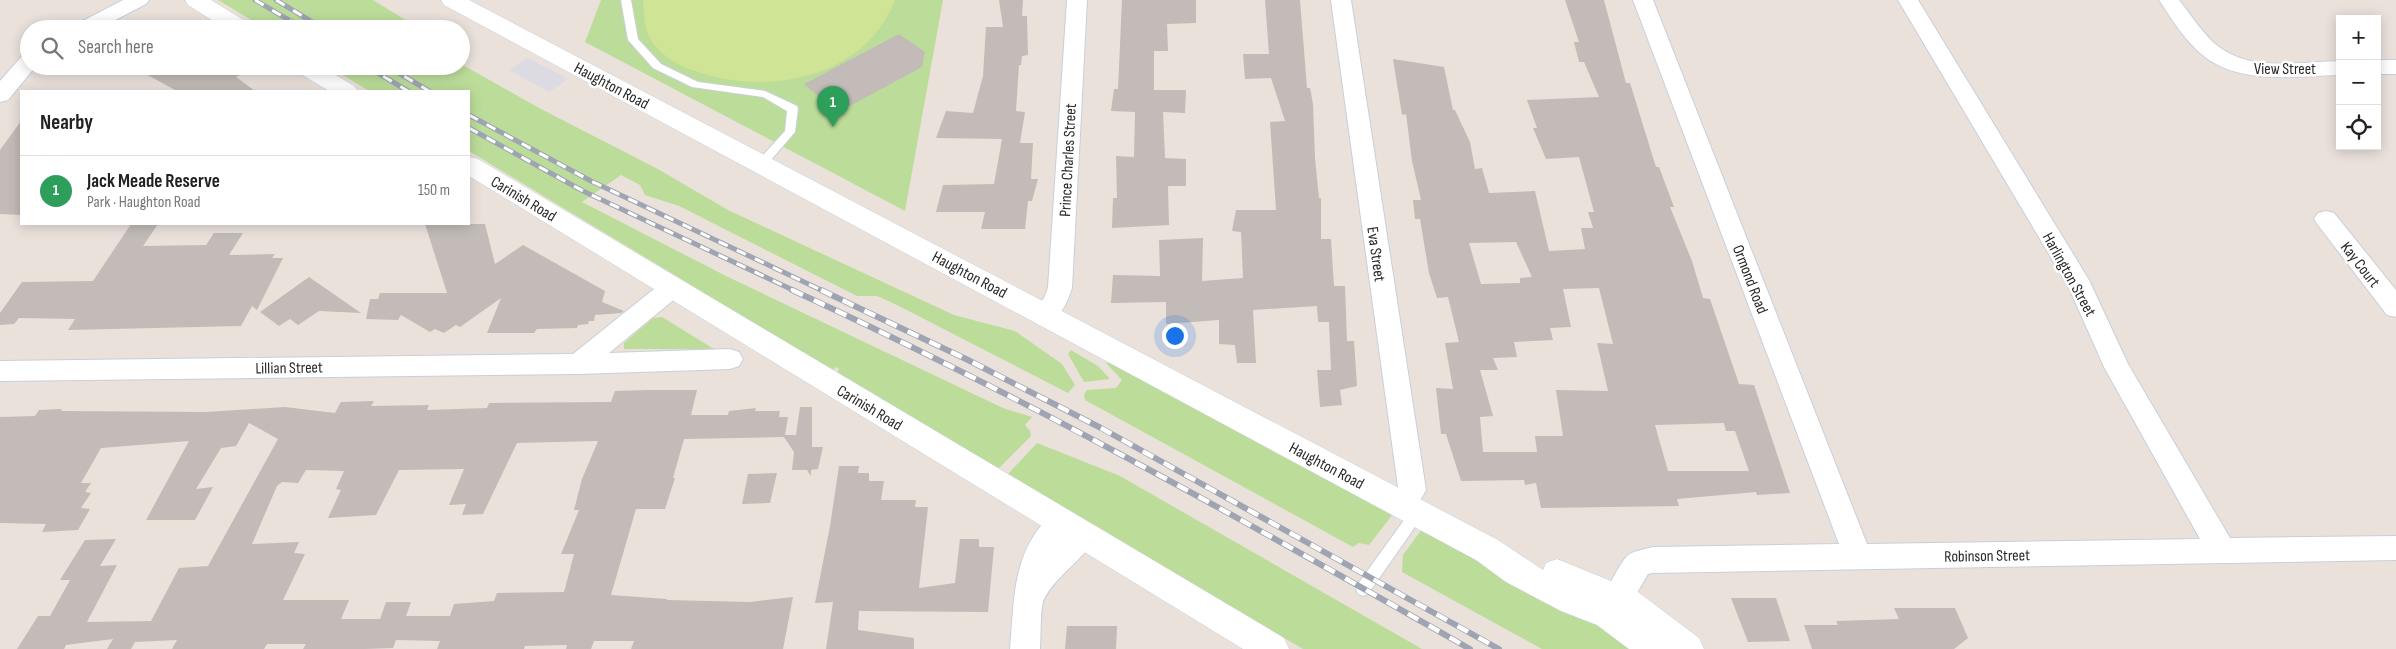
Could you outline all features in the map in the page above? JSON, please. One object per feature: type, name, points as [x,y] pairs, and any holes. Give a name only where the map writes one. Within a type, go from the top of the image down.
[{"type":"street","points":[[100,20],[139,0]]},
{"type":"street","points":[[196,0],[228,20]]},
{"type":"street","name":"Haughton Road","points":[[452,0],[1487,550],[1517,572],[1551,590],[1614,606],[1637,608],[1654,625],[1687,649]]},
{"type":"street","name":"Prince Charles Street","points":[[1044,314],[1055,302],[1060,288],[1077,0]]},
{"type":"street","name":"Eva Street","points":[[1341,0],[1412,490],[1409,509]]},
{"type":"street","name":"Ormond Road","points":[[1643,0],[1858,557]]},
{"type":"street","name":"Harlington Street","points":[[1908,0],[2080,286],[2117,367],[2223,552]]},
{"type":"street","name":"View Street","points":[[2170,0],[2210,50],[2229,62],[2256,69],[2336,68]]},
{"type":"street","points":[[2381,67],[2396,67]]},
{"type":"street","points":[[0,95],[20,72]]},
{"type":"street","points":[[319,75],[344,90]]},
{"type":"street","name":"Carinish Road","points":[[470,166],[1272,649]]},
{"type":"street","name":"Kay Court","points":[[2326,219],[2396,308]]},
{"type":"street","points":[[578,364],[672,287]]},
{"type":"street","name":"Lillian Street","points":[[0,371],[578,364],[730,359]]},
{"type":"street","points":[[1025,649],[1028,602],[1071,529]]},
{"type":"street","name":"Robinson Street","points":[[1614,606],[1638,564],[1644,561],[2396,548]]},
{"type":"street","name":"Haughton Road","points":[[1614,606],[1634,634],[1660,649]]},
{"type":"lane","points":[[626,0],[633,40],[657,66],[696,85],[765,94],[793,109],[790,132],[761,164]]},
{"type":"lane","points":[[1363,589],[1409,509]]},
{"type":"shaded area","points":[[528,58],[568,79],[549,92],[509,70]]},
{"type":"green space","points":[[218,0],[373,0],[405,20],[251,20]]},
{"type":"green space","points":[[601,0],[943,0],[905,211],[585,42]]},
{"type":"green space","points":[[643,0],[895,0],[881,26],[862,48],[838,63],[812,74],[784,80],[755,82],[726,79],[698,72],[669,58],[657,48],[648,34]]},
{"type":"green space","points":[[470,69],[541,109],[656,168],[728,210],[954,315],[1015,331],[1062,364],[1075,385],[1068,393],[897,305],[877,296],[857,296],[679,206],[645,195],[640,185],[621,175],[582,202],[726,276],[1003,408],[1032,417],[1025,425],[1030,431],[1031,436],[997,470],[837,373],[839,369],[837,367],[832,370],[470,152],[470,90],[367,90],[343,75],[470,75]]},
{"type":"green space","points":[[662,317],[714,349],[624,349],[624,343],[653,318]]},
{"type":"green space","points":[[1071,350],[1098,366],[1110,379],[1084,382],[1068,354]]},
{"type":"green space","points":[[1111,362],[1393,514],[1369,545],[1359,543],[1353,547],[1085,400],[1084,395],[1087,390],[1116,388],[1122,380],[1106,363]]},
{"type":"green space","points":[[1037,443],[1120,476],[1422,649],[1303,649],[1008,477],[1008,474]]},
{"type":"green space","points":[[1422,529],[1644,649],[1542,649],[1402,572],[1403,555]]},
{"type":"building","points":[[999,0],[1023,0],[1022,16],[1027,16],[1028,55],[1022,56],[1021,65],[1019,65],[1016,111],[1025,112],[1020,143],[1033,143],[1031,179],[1038,179],[1032,201],[1028,201],[1025,229],[981,229],[985,212],[936,212],[943,185],[994,184],[1002,139],[936,138],[946,111],[973,113],[983,76],[986,27],[1003,27]]},
{"type":"building","points":[[1122,0],[1196,0],[1196,23],[1167,24],[1168,51],[1154,51],[1154,90],[1186,90],[1185,113],[1163,112],[1165,158],[1186,159],[1186,186],[1168,186],[1169,225],[1112,228],[1113,198],[1117,198],[1116,156],[1134,157],[1135,112],[1111,111],[1114,89],[1118,89]]},
{"type":"building","points":[[1265,0],[1300,0],[1307,88],[1310,88],[1313,104],[1315,158],[1319,198],[1321,198],[1321,239],[1331,239],[1334,286],[1345,286],[1347,341],[1354,341],[1357,386],[1340,390],[1342,405],[1320,407],[1317,370],[1331,370],[1329,322],[1318,322],[1317,306],[1253,310],[1256,363],[1237,363],[1235,345],[1219,344],[1219,320],[1166,324],[1166,302],[1111,303],[1113,275],[1160,276],[1159,240],[1203,238],[1202,281],[1243,278],[1241,232],[1232,231],[1236,210],[1276,210],[1270,122],[1285,121],[1271,78],[1245,79],[1243,54],[1269,54]]},
{"type":"building","points":[[1565,0],[1604,0],[1626,83],[1630,83],[1656,167],[1659,167],[1674,207],[1670,207],[1692,261],[1703,298],[1710,299],[1739,384],[1754,385],[1790,493],[1757,495],[1756,492],[1677,499],[1679,506],[1541,508],[1536,483],[1525,485],[1524,480],[1461,481],[1446,434],[1441,434],[1436,388],[1453,389],[1445,343],[1459,342],[1448,297],[1437,298],[1429,273],[1420,219],[1415,219],[1413,200],[1421,200],[1412,161],[1406,114],[1402,115],[1393,59],[1444,67],[1453,110],[1455,110],[1470,142],[1475,169],[1482,168],[1489,193],[1535,191],[1549,251],[1585,249],[1581,228],[1593,228],[1588,212],[1594,212],[1579,157],[1546,159],[1533,128],[1537,128],[1527,100],[1599,97],[1584,62],[1579,62],[1574,42],[1579,42]],"holes":[[[1516,242],[1532,277],[1520,278],[1520,283],[1481,284],[1469,243]],[[1599,288],[1613,344],[1597,343],[1608,391],[1556,390],[1563,436],[1535,436],[1537,452],[1483,452],[1480,417],[1493,416],[1480,370],[1498,370],[1493,358],[1517,357],[1514,342],[1553,340],[1550,328],[1571,327],[1563,289]],[[1724,423],[1726,431],[1735,431],[1749,471],[1668,471],[1655,425]]]},
{"type":"building","points":[[899,34],[925,52],[922,67],[837,113],[804,84]]},
{"type":"building","points":[[148,75],[239,75],[236,77],[254,90],[175,90]]},
{"type":"building","points":[[20,122],[20,215],[0,214],[0,150]]},
{"type":"building","points":[[485,224],[495,264],[523,245],[605,291],[602,302],[624,311],[621,313],[595,315],[594,321],[578,325],[577,328],[537,329],[534,333],[487,333],[501,298],[460,327],[456,325],[444,333],[435,329],[430,332],[401,315],[398,320],[366,319],[370,299],[378,299],[380,293],[447,293],[425,225]]},
{"type":"building","points":[[130,225],[157,225],[143,246],[206,245],[214,233],[243,233],[229,255],[275,254],[272,258],[283,258],[257,310],[252,306],[241,326],[68,330],[75,319],[19,318],[14,324],[0,325],[0,313],[22,282],[93,281]]},
{"type":"building","points":[[309,277],[361,313],[319,311],[298,325],[290,319],[279,326],[260,312]]},
{"type":"building","points":[[697,390],[691,415],[728,415],[729,411],[756,408],[755,411],[780,411],[779,417],[788,417],[785,435],[796,435],[800,407],[812,407],[812,447],[823,447],[818,469],[811,470],[811,476],[807,470],[792,470],[794,452],[784,437],[684,439],[673,478],[675,478],[665,509],[636,509],[611,595],[667,600],[750,602],[793,597],[783,649],[631,649],[634,641],[594,641],[591,649],[566,649],[567,645],[525,646],[524,649],[437,649],[440,641],[396,640],[393,648],[303,649],[306,644],[267,644],[264,649],[172,649],[177,640],[135,642],[131,649],[107,649],[113,639],[66,645],[64,649],[17,649],[38,616],[50,616],[70,580],[60,580],[85,540],[116,539],[100,566],[117,565],[87,622],[151,621],[179,568],[208,566],[278,439],[249,423],[236,446],[221,448],[196,489],[213,487],[195,520],[146,520],[189,441],[101,448],[81,483],[91,483],[85,492],[91,493],[81,508],[90,509],[78,530],[42,532],[46,524],[0,523],[0,417],[35,416],[39,410],[62,409],[61,411],[206,412],[285,407],[335,413],[341,402],[374,401],[371,406],[429,405],[427,410],[487,408],[489,403],[611,402],[615,391]],"holes":[[[598,441],[582,479],[574,510],[579,510],[561,554],[574,554],[564,592],[497,593],[494,601],[454,604],[450,616],[406,616],[411,602],[386,602],[380,619],[341,619],[349,600],[283,600],[305,554],[294,553],[299,542],[252,544],[277,486],[282,482],[298,483],[306,470],[344,471],[336,489],[341,490],[328,518],[376,515],[399,470],[464,469],[449,505],[466,504],[462,515],[483,514],[517,443]]]},
{"type":"building","points":[[839,466],[859,466],[858,473],[869,473],[869,481],[884,481],[881,500],[916,500],[915,507],[928,507],[919,588],[955,583],[960,539],[979,539],[979,547],[994,547],[988,612],[859,611],[858,630],[914,638],[914,649],[826,649],[833,602],[815,603]]},
{"type":"building","points":[[777,473],[770,503],[742,504],[748,474]]},
{"type":"building","points":[[1731,598],[1776,598],[1790,641],[1748,642]]},
{"type":"building","points":[[1894,608],[1955,608],[1968,638],[1954,649],[1812,649],[1804,625],[1838,625],[1836,621],[1899,619]]},
{"type":"building","points":[[1067,626],[1117,626],[1116,649],[1065,649]]},
{"type":"railway","points":[[255,0],[289,20]]},
{"type":"railway","points":[[276,0],[309,20]]},
{"type":"railway","points":[[381,75],[406,90]]},
{"type":"railway","points":[[402,75],[427,90]]},
{"type":"railway","points":[[470,116],[591,181],[823,291]]},
{"type":"railway","points":[[470,129],[583,191],[795,291]]},
{"type":"railway","points":[[792,290],[965,373],[1135,462],[1303,554],[1470,649]]},
{"type":"railway","points":[[821,290],[966,359],[1101,428],[1499,649]]},
{"type":"place","name":"Jack Meade Reserve","points":[[833,127]]}]
